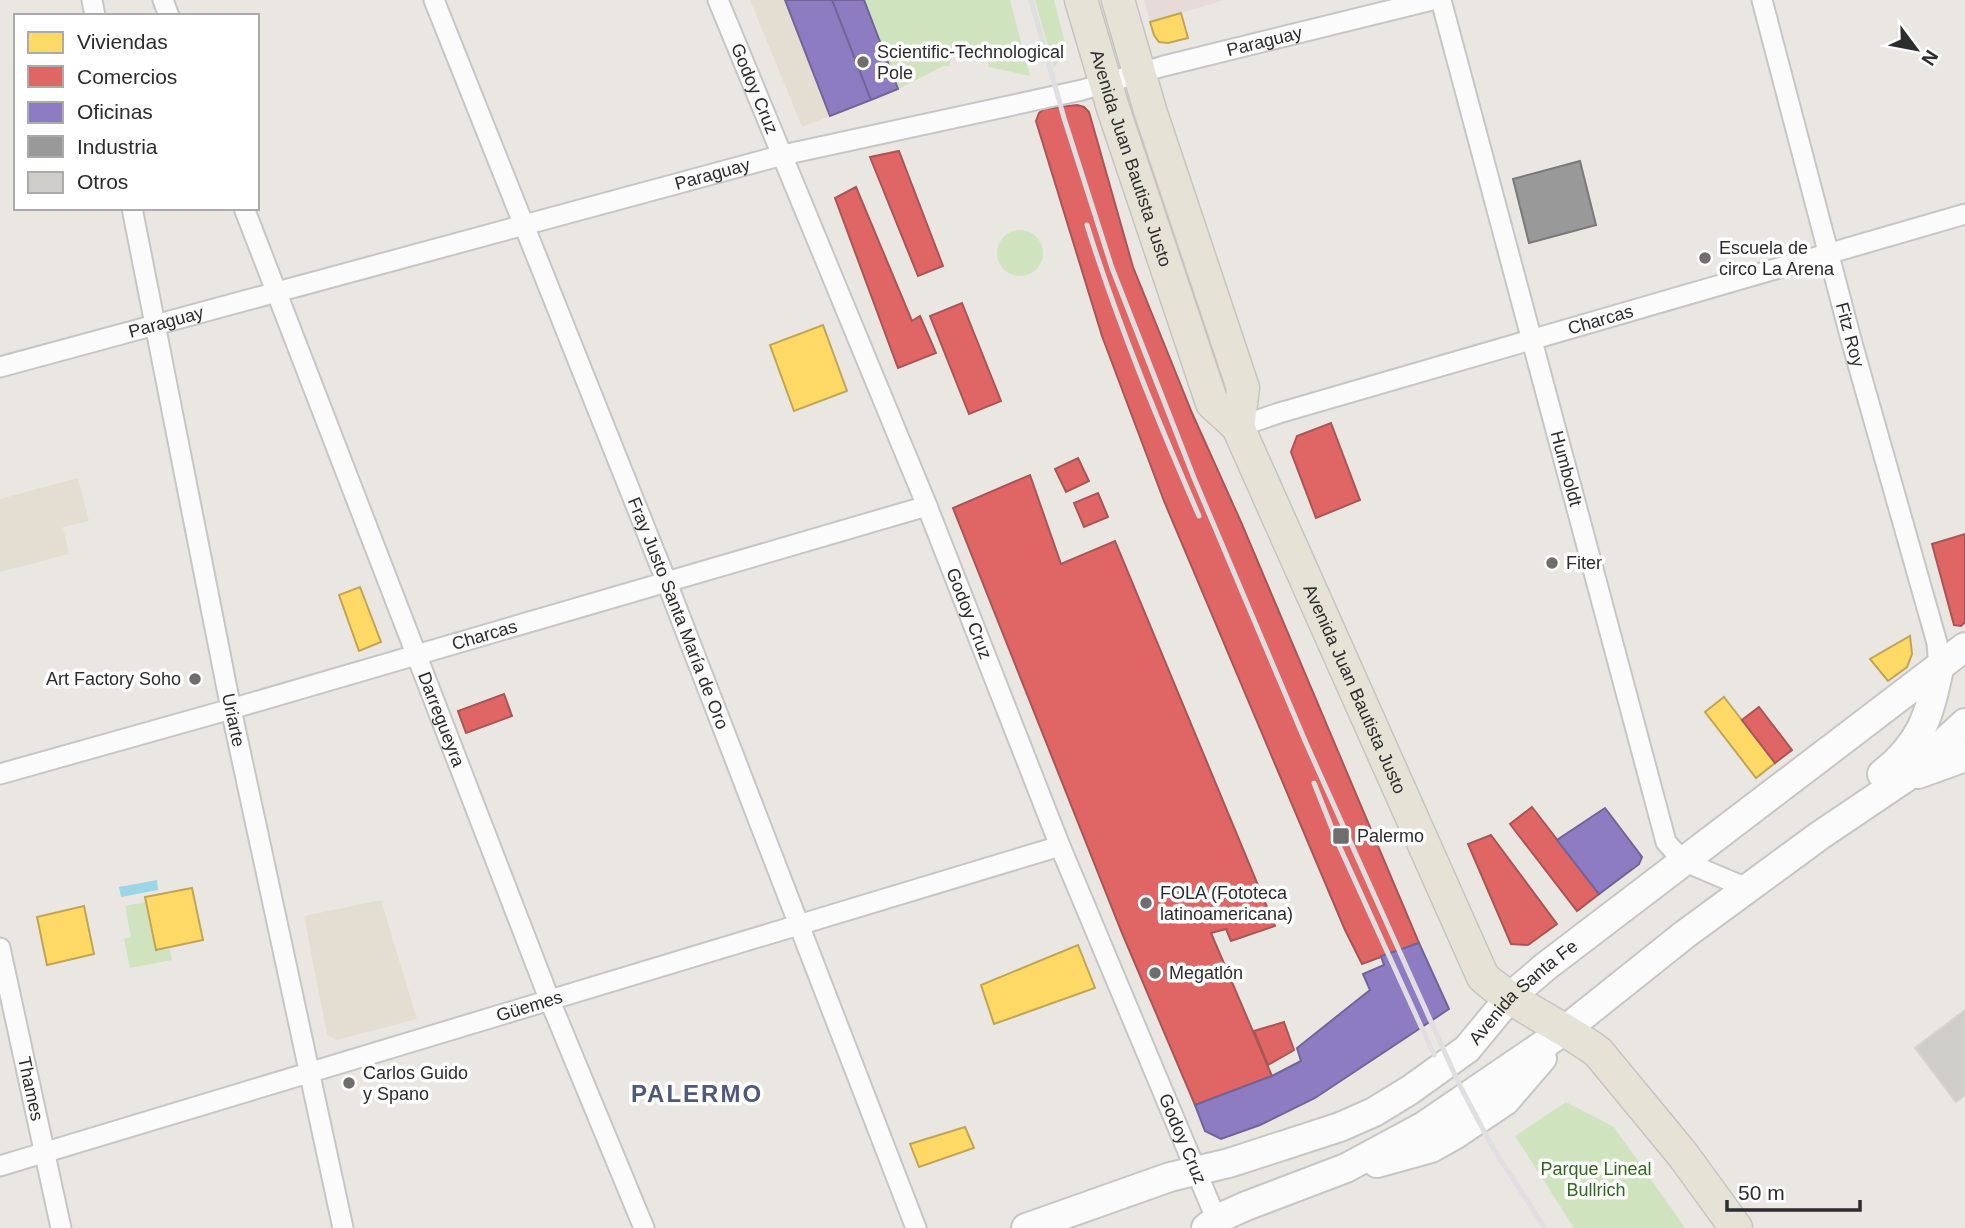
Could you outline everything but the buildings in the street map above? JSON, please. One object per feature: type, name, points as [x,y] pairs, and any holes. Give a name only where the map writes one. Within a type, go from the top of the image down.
[{"type":"main road","name":"Avenida Juan Bautista Justo","points":[[1081,0],[1105,83],[1212,403],[1238,427],[1483,977],[1598,1052],[1683,1155],[1736,1228]]},
{"type":"main road","name":"Avenida Juan Bautista Justo","points":[[1118,0],[1139,73],[1242,388],[1238,427]]},
{"type":"main road","name":"Avenida Santa Fe","points":[[1027,1228],[1170,1177],[1229,1163],[1327,1131],[1374,1112],[1410,1090],[1467,1049],[1510,997],[1545,967],[1965,647]]},
{"type":"main road","points":[[1819,836],[1835,809],[1898,761],[1916,740],[1927,719],[1939,668]]},
{"type":"main road","points":[[1214,1225],[1245,1206],[1346,1168],[1424,1126],[1565,1030],[1684,935],[1819,836],[1905,778],[1965,723]]},
{"type":"main road","points":[[1905,778],[1965,757]]},
{"type":"street","name":"Fray Justo Santa María de Oro","points":[[434,0],[667,583],[916,1228]]},
{"type":"street","name":"Godoy Cruz","points":[[719,0],[927,506],[1060,846],[1196,1171],[1214,1225]]},
{"type":"street","name":"Paraguay","points":[[0,368],[783,155],[1105,83],[1432,0]]},
{"type":"street","name":"Humboldt","points":[[1441,0],[1666,842],[1683,861]]},
{"type":"street","name":"Fitz Roy","points":[[1762,0],[1852,343],[1937,643],[1939,668]]},
{"type":"street","name":"Uriarte","points":[[132,210],[232,709],[343,1228]]},
{"type":"street","name":"Darregueyra","points":[[245,210],[550,1001],[644,1228]]},
{"type":"street","name":"Charcas","points":[[1238,427],[1965,214]]},
{"type":"street","name":"Charcas","points":[[0,774],[927,506]]},
{"type":"street","name":"Güemes","points":[[0,1166],[1060,846]]},
{"type":"street","points":[[1683,861],[1749,889]]},
{"type":"street","name":"Thames","points":[[0,948],[61,1228]]},
{"type":"shaded area","name":"Scientific-Technological Pole","points":[[750,0],[974,0],[987,59],[954,51],[949,66],[943,66],[898,89],[802,127]]},
{"type":"shaded area","points":[[1144,0],[1225,0],[1150,22]]},
{"type":"shaded area","points":[[78,478],[89,521],[63,527],[69,554],[0,572],[0,499]]},
{"type":"shaded area","points":[[381,900],[417,1019],[336,1040],[327,1035],[304,916]]},
{"type":"green space","points":[[864,0],[1010,0],[1030,76],[989,67],[987,59],[954,51],[949,66],[943,66],[898,89]]},
{"type":"green space","points":[[1035,0],[1054,0],[1067,51],[1054,68]]},
{"type":"green space","points":[[1020,230],[1036,237],[1043,253],[1036,269],[1020,276],[1004,269],[997,253],[1004,237]]},
{"type":"green space","points":[[145,902],[155,951],[170,949],[172,960],[130,968],[124,939],[131,937],[125,906]]},
{"type":"green space","name":"Parque Lineal Bullrich","points":[[1566,1102],[1614,1127],[1685,1228],[1574,1228],[1515,1136]]},
{"type":"water","points":[[157,880],[158,890],[121,897],[119,887]]},
{"type":"railway","points":[[1031,0],[1064,118],[1112,268],[1194,478],[1306,743],[1459,1084],[1494,1150],[1545,1228]]},
{"type":"railway","points":[[1087,225],[1139,372],[1199,516]]},
{"type":"railway","points":[[1314,783],[1337,841],[1434,1055]]},
{"type":"place","name":"Scientific-Technological Pole","points":[[863,62]]},
{"type":"place","name":"Escuela de circo La Arena","points":[[1705,258]]},
{"type":"place","name":"Fiter","points":[[1552,563]]},
{"type":"place","name":"Art Factory Soho","points":[[195,679]]},
{"type":"place","name":"Palermo","points":[[1341,836]]},
{"type":"place","name":"FOLA (Fototeca latinoamericana)","points":[[1146,903]]},
{"type":"place","name":"Megatlón","points":[[1155,973]]},
{"type":"place","name":"Carlos Guido y Spano","points":[[349,1083]]},
{"type":"district","name":"PALERMO","points":[[697,1093]]}]
